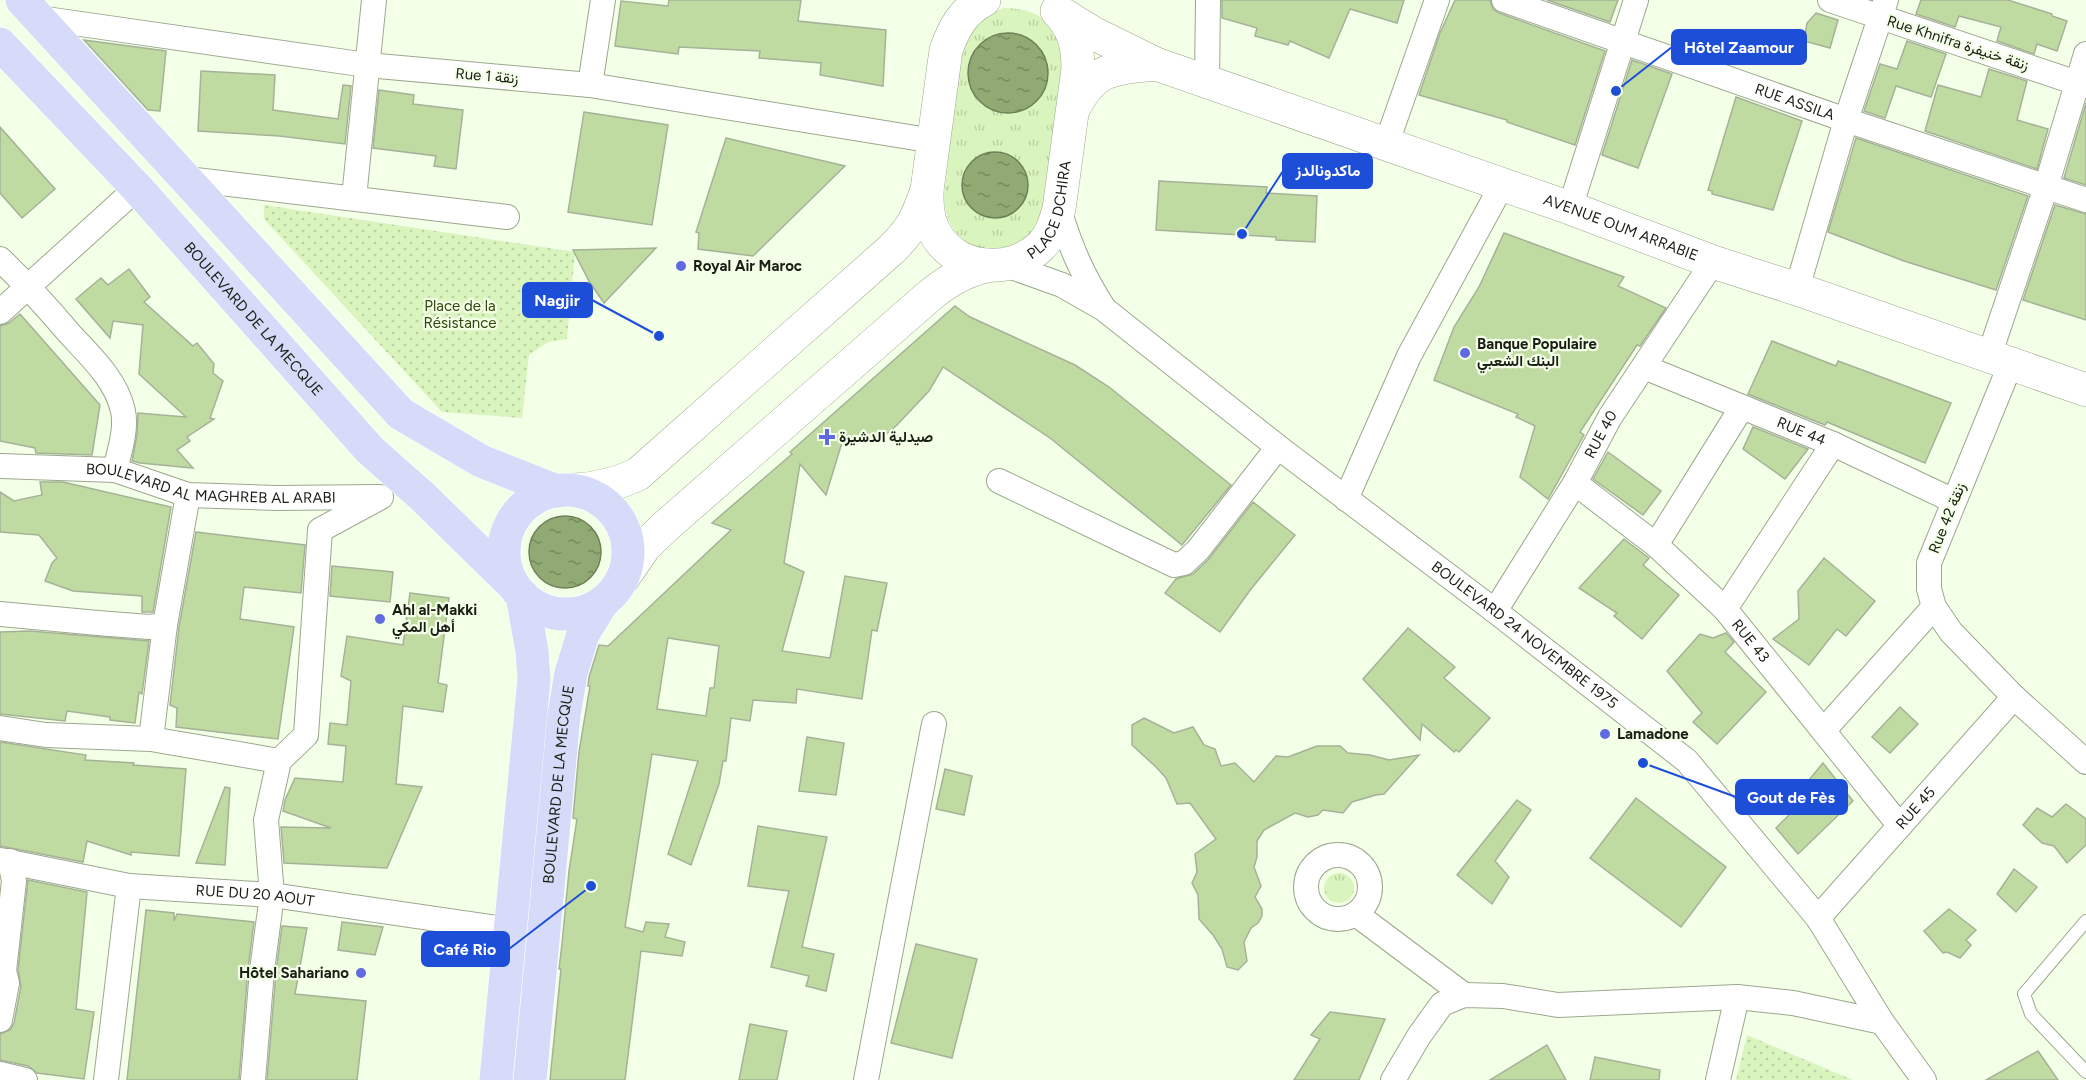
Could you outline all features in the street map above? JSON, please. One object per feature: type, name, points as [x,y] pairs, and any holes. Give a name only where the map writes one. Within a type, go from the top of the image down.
[{"type":"main road","points":[[30,9],[401,414],[481,461],[565,491],[590,494],[616,514],[624,529],[628,545],[628,562],[623,578],[614,592],[602,603],[586,611],[569,614],[552,613],[535,606],[518,590]]},
{"type":"main road","name":"BOULEVARD DE LA MECQUE","points":[[0,44],[137,188],[370,450],[422,496],[518,590]]},
{"type":"main road","points":[[496,1080],[534,679],[532,651],[518,590],[506,566],[504,546],[510,527],[521,510],[537,497],[565,491]]},
{"type":"main road","name":"BOULEVARD DE LA MECQUE","points":[[530,1080],[564,715],[571,673],[584,634],[602,603]]},
{"type":"street","points":[[354,198],[374,0]]},
{"type":"street","points":[[590,85],[603,0]]},
{"type":"street","points":[[1207,81],[1208,0]]},
{"type":"street","points":[[1386,145],[1437,0]]},
{"type":"street","name":"RUE ASSILA","points":[[1504,0],[1846,120],[2086,200]]},
{"type":"street","points":[[1570,208],[1636,0]]},
{"type":"street","name":"Rue Khnifra زنقة خنيفرة","points":[[1830,0],[1884,9],[2081,84]]},
{"type":"street","points":[[976,2],[953,30],[946,50],[927,190],[927,212],[934,232],[947,248],[965,260],[996,265]]},
{"type":"street","name":"AVENUE OUM ARRABIE","points":[[1046,3],[1094,33],[1156,64],[1570,208],[1713,262],[2086,390]]},
{"type":"street","name":"PLACE DCHIRA","points":[[623,578],[645,546],[946,282],[965,272],[1026,258],[1041,245],[1053,229],[1059,209],[1073,110],[1078,48],[1072,29],[1046,3]]},
{"type":"street","name":"Rue 1 زنقة","points":[[30,9],[367,65],[590,85],[934,141]]},
{"type":"street","points":[[1797,289],[1846,120],[1884,9]]},
{"type":"street","name":"Rue 42 زنقة","points":[[2086,54],[2081,84],[2046,187],[2000,360],[1954,501],[1929,563],[1929,589],[1934,607],[1951,632],[2014,697],[2086,762]]},
{"type":"street","name":"AVENUE OUM ARRABIE","points":[[1073,110],[1092,80],[1107,72],[1156,64]]},
{"type":"street","points":[[187,179],[507,217]]},
{"type":"street","points":[[1346,499],[1409,356],[1502,185]]},
{"type":"street","points":[[0,312],[137,188]]},
{"type":"street","points":[[565,491],[608,486],[639,474],[909,232],[918,217],[927,190]]},
{"type":"street","name":"BOULEVARD 24 NOVEMBRE 1975","points":[[1059,209],[1068,243],[1104,309]]},
{"type":"street","points":[[0,259],[28,286],[105,374],[117,393],[124,413],[123,440],[115,470]]},
{"type":"street","name":"RUE 40","points":[[1495,610],[1575,483],[1610,417],[1713,262]]},
{"type":"street","name":"BOULEVARD 24 NOVEMBRE 1975","points":[[996,265],[1062,285],[1104,309],[1278,447],[1495,610],[1687,761],[1818,918],[1882,1022],[1924,1080]]},
{"type":"street","name":"RUE 44","points":[[1644,367],[1833,444],[1954,501]]},
{"type":"street","points":[[1656,544],[1742,407]]},
{"type":"street","points":[[1725,609],[1833,444]]},
{"type":"street","points":[[999,481],[1174,565],[1184,563],[1198,550],[1278,447]]},
{"type":"street","name":"BOULEVARD AL MAGHREB AL ARABI","points":[[0,466],[115,470],[188,495],[276,498],[422,496]]},
{"type":"street","name":"RUE 43","points":[[1575,483],[1656,544],[1725,609],[1900,826]]},
{"type":"street","points":[[151,739],[165,625],[188,495]]},
{"type":"street","points":[[252,1080],[262,970],[272,895],[266,820],[279,761],[306,735],[320,530],[381,497]]},
{"type":"street","points":[[1824,730],[1934,607]]},
{"type":"street","points":[[0,614],[98,624],[149,627],[165,625]]},
{"type":"street","name":"RUE 45","points":[[1818,918],[2014,697]]},
{"type":"street","points":[[866,1080],[934,724]]},
{"type":"street","points":[[0,728],[46,735],[151,739],[279,761]]},
{"type":"street","points":[[0,1020],[7,983],[4,970],[14,881],[5,861]]},
{"type":"street","name":"RUE DU 20 AOUT","points":[[5,861],[129,886],[272,895],[511,930]]},
{"type":"street","points":[[106,1080],[129,886]]},
{"type":"street","points":[[1356,914],[1464,995]]},
{"type":"street","points":[[1393,1080],[1419,1036],[1442,1004],[1464,995],[1503,996],[1558,1005],[1737,997],[1792,1003],[1882,1022]]},
{"type":"street","points":[[1718,1080],[1737,997]]},
{"type":"street","points":[[0,1074],[25,1080]]},
{"type":"lane","points":[[2086,921],[2024,994],[2031,1014],[2086,1072]]},
{"type":"green space","points":[[1004,8],[1029,12],[1047,22],[1058,40],[1062,66],[1047,196],[1041,219],[1026,238],[1016,245],[994,251],[970,244],[958,235],[950,223],[944,195],[961,52],[967,36],[976,24],[988,15]]},
{"type":"green space","name":"Place de la Résistance","points":[[264,205],[575,252],[567,339],[548,342],[529,355],[522,418],[442,412],[264,219]]},
{"type":"green space","points":[[1339,873],[1350,877],[1354,888],[1350,899],[1339,903],[1328,899],[1324,888],[1328,877]]},
{"type":"green space","points":[[1747,1035],[1853,1080],[1736,1080]]},
{"type":"water","points":[[1008,33],[1023,36],[1036,45],[1045,58],[1048,73],[1045,88],[1036,101],[1023,110],[1008,113],[993,110],[980,101],[971,88],[968,73],[971,58],[980,45],[993,36]]},
{"type":"water","points":[[989,152],[1001,152],[1019,161],[1026,172],[1028,185],[1026,198],[1019,209],[1008,216],[989,218],[976,213],[967,204],[962,191],[962,179],[967,166],[976,157]]},
{"type":"water","points":[[565,516],[585,522],[595,532],[601,552],[595,572],[585,582],[565,588],[545,582],[535,572],[529,552],[535,532],[545,522]]},
{"type":"building","points":[[669,0],[801,0],[798,21],[886,30],[883,86],[820,75],[821,63],[759,58],[760,51],[679,47],[678,54],[615,46],[621,1],[668,6]]},
{"type":"building","points":[[1222,0],[1404,0],[1397,23],[1350,9],[1329,58],[1290,41],[1288,45],[1255,36],[1257,28],[1222,18]]},
{"type":"building","points":[[1455,0],[1490,0],[1493,9],[1499,13],[1605,51],[1575,145],[1507,122],[1507,120],[1419,95],[1440,33]]},
{"type":"building","points":[[1547,0],[1618,0],[1610,22]]},
{"type":"building","points":[[1921,0],[2008,0],[2067,21],[2057,51],[2037,44],[2034,54],[1997,41],[2001,27],[1959,16],[1955,27],[1916,14]]},
{"type":"building","points":[[1816,13],[1838,20],[1830,48],[1804,41],[1807,23]]},
{"type":"building","points":[[84,40],[166,51],[160,111],[148,110]]},
{"type":"building","points":[[1907,41],[1946,54],[1931,97],[1896,86],[1885,118],[1864,111],[1880,64],[1897,69]]},
{"type":"building","points":[[1632,60],[1672,74],[1638,168],[1602,155]]},
{"type":"building","points":[[1989,69],[2027,81],[2017,120],[2048,129],[2037,169],[1925,131],[1938,85],[1981,97]]},
{"type":"building","points":[[201,71],[275,75],[273,110],[338,119],[343,85],[351,86],[345,144],[279,136],[198,131]]},
{"type":"building","points":[[379,90],[414,95],[413,104],[463,110],[456,169],[434,166],[436,156],[373,148]]},
{"type":"building","points":[[1736,97],[1802,121],[1773,210],[1712,194],[1712,191],[1708,190]]},
{"type":"building","points":[[2086,103],[2086,185],[2064,178]]},
{"type":"building","points":[[584,112],[668,125],[652,225],[568,212]]},
{"type":"building","points":[[0,127],[55,189],[22,218],[0,193]]},
{"type":"building","points":[[726,138],[845,166],[753,256],[698,249],[699,233],[696,232]]},
{"type":"building","points":[[1856,138],[2028,196],[1996,290],[1904,261],[1828,232]]},
{"type":"building","points":[[1159,181],[1267,187],[1266,193],[1317,196],[1315,242],[1276,240],[1276,237],[1156,230]]},
{"type":"building","points":[[2055,205],[2086,214],[2086,320],[2023,300]]},
{"type":"building","points":[[1504,233],[1624,277],[1618,286],[1666,308],[1640,346],[1637,345],[1580,432],[1584,435],[1548,499],[1520,477],[1535,426],[1516,417],[1518,414],[1434,380],[1454,327],[1479,287]]},
{"type":"building","points":[[656,248],[604,303],[589,281],[573,250]]},
{"type":"building","points":[[129,269],[150,297],[144,302],[193,346],[197,343],[214,364],[213,373],[223,381],[210,418],[214,419],[187,437],[190,441],[177,450],[193,468],[132,461],[138,413],[186,417],[139,374],[143,325],[113,321],[110,338],[76,299],[101,278],[108,285]]},
{"type":"building","points":[[955,306],[970,317],[1075,365],[1109,387],[1231,485],[1182,545],[1050,438],[943,367],[929,391],[897,425],[876,443],[844,436],[826,495],[800,464],[784,563],[804,572],[782,651],[830,658],[845,576],[887,583],[877,631],[872,630],[862,699],[797,689],[796,703],[753,700],[750,721],[731,718],[726,761],[723,761],[719,784],[691,865],[668,854],[698,761],[652,754],[625,927],[643,932],[646,922],[669,924],[665,937],[685,942],[682,956],[641,951],[625,1080],[550,1080],[569,871],[577,819],[573,818],[579,752],[590,686],[588,686],[589,677],[599,645],[608,646],[731,530],[712,523],[792,454],[790,452]],"holes":[[[668,638],[719,646],[714,688],[710,688],[706,716],[657,709]]]},
{"type":"building","points":[[20,314],[100,405],[92,455],[36,453],[35,448],[0,441],[0,326],[9,323]]},
{"type":"building","points":[[1772,341],[1836,366],[1838,361],[1951,403],[1925,463],[1827,422],[1825,425],[1748,394]]},
{"type":"building","points":[[1753,427],[1808,449],[1785,479],[1743,449]]},
{"type":"building","points":[[1608,452],[1661,491],[1643,515],[1593,479]]},
{"type":"building","points":[[40,482],[63,482],[171,507],[153,612],[142,612],[142,596],[73,591],[45,581],[52,563],[57,558],[39,535],[0,532],[0,492],[14,501],[42,495]]},
{"type":"building","points":[[1253,502],[1295,535],[1220,632],[1165,593],[1176,579],[1193,574],[1208,560]]},
{"type":"building","points":[[196,532],[305,545],[301,593],[244,587],[240,619],[294,627],[278,739],[176,727],[177,708],[170,705],[179,627]]},
{"type":"building","points":[[1624,539],[1649,558],[1643,565],[1679,595],[1642,639],[1614,616],[1617,613],[1579,588]]},
{"type":"building","points":[[1824,558],[1875,601],[1846,636],[1837,629],[1809,665],[1773,639],[1799,619],[1798,591]]},
{"type":"building","points":[[332,566],[393,572],[390,602],[330,596]]},
{"type":"building","points":[[410,593],[449,598],[438,683],[447,685],[443,712],[403,706],[396,784],[422,787],[387,868],[284,863],[281,827],[331,828],[283,811],[285,800],[295,778],[343,782],[346,746],[328,744],[330,723],[347,725],[351,681],[341,676],[347,636],[403,645]]},
{"type":"building","points":[[1408,628],[1455,667],[1444,678],[1490,718],[1459,752],[1456,750],[1454,752],[1422,724],[1420,740],[1363,679]]},
{"type":"building","points":[[30,631],[149,641],[142,694],[139,692],[135,723],[67,711],[65,721],[0,714],[0,632]]},
{"type":"building","points":[[1726,633],[1734,642],[1725,652],[1766,692],[1717,744],[1693,722],[1702,713],[1667,671],[1700,634],[1713,638]]},
{"type":"building","points":[[1900,707],[1918,724],[1890,753],[1872,737]]},
{"type":"building","points":[[1144,718],[1174,733],[1193,727],[1204,745],[1215,749],[1221,766],[1235,763],[1254,782],[1276,756],[1288,757],[1317,746],[1340,746],[1348,753],[1389,760],[1419,755],[1384,794],[1352,802],[1343,813],[1323,810],[1318,815],[1308,817],[1295,813],[1264,830],[1257,841],[1257,857],[1254,867],[1261,886],[1255,897],[1262,909],[1262,916],[1251,928],[1244,942],[1247,961],[1238,970],[1227,967],[1222,949],[1199,919],[1198,895],[1192,883],[1197,872],[1195,854],[1216,839],[1190,803],[1177,804],[1166,778],[1132,745],[1132,725]]},
{"type":"building","points":[[807,737],[844,743],[836,795],[799,791]]},
{"type":"building","points":[[0,742],[86,755],[85,760],[186,769],[179,856],[131,852],[131,855],[87,841],[83,862],[0,846]]},
{"type":"building","points":[[1823,763],[1853,801],[1798,854],[1776,828],[1792,812],[1789,801]]},
{"type":"building","points":[[945,769],[972,776],[964,815],[936,809]]},
{"type":"building","points":[[225,787],[230,788],[225,865],[196,863]]},
{"type":"building","points":[[1636,798],[1726,867],[1681,927],[1590,858]]},
{"type":"building","points":[[1517,800],[1531,810],[1495,861],[1509,877],[1492,904],[1457,875]]},
{"type":"building","points":[[2066,804],[2086,819],[2086,845],[2067,863],[2054,846],[2042,843],[2023,825],[2037,808],[2052,817]]},
{"type":"building","points":[[758,826],[827,837],[802,947],[834,954],[826,991],[806,986],[809,976],[771,967],[789,891],[748,886]]},
{"type":"building","points":[[2014,869],[2037,887],[2016,912],[1997,894]]},
{"type":"building","points":[[28,880],[87,892],[76,1009],[94,1012],[84,1079],[37,1073],[28,1066],[0,1060],[0,1034],[10,1030],[14,1023],[21,986],[18,970]]},
{"type":"building","points":[[1949,909],[1976,930],[1966,940],[1971,945],[1960,958],[1947,952],[1943,953],[1924,931]]},
{"type":"building","points":[[146,910],[174,913],[174,921],[177,914],[254,922],[239,1080],[127,1080]]},
{"type":"building","points":[[342,922],[383,927],[375,955],[338,950]]},
{"type":"building","points":[[282,926],[307,928],[295,994],[366,1001],[357,1080],[267,1080]]},
{"type":"building","points":[[916,944],[977,959],[952,1058],[891,1043]]},
{"type":"building","points":[[1330,1012],[1385,1019],[1359,1080],[1294,1080],[1320,1039],[1311,1035]]},
{"type":"building","points":[[750,1024],[787,1031],[777,1080],[739,1080]]},
{"type":"building","points":[[1547,1045],[1566,1080],[1490,1080]]},
{"type":"building","points":[[2038,1051],[2058,1080],[1986,1080]]},
{"type":"building","points":[[1595,1057],[1660,1070],[1659,1080],[1590,1080]]},
{"type":"place","name":"Hôtel Zaamour","points":[[1616,91]]},
{"type":"place","name":"ماكدونالدز","points":[[1242,234]]},
{"type":"place","name":"Royal Air Maroc","points":[[681,266]]},
{"type":"place","name":"Nagjir","points":[[659,336]]},
{"type":"place","name":"Banque Populaire البنك الشعبي","points":[[1465,353]]},
{"type":"place","name":"صيدلية الدشيرة","points":[[827,437]]},
{"type":"place","name":"Ahl al-Makki أهل المكي","points":[[380,619]]},
{"type":"place","name":"Lamadone","points":[[1605,734]]},
{"type":"place","name":"Gout de Fès","points":[[1643,763]]},
{"type":"place","name":"Café Rio","points":[[591,886]]},
{"type":"place","name":"Hôtel Sahariano","points":[[361,973]]}]
